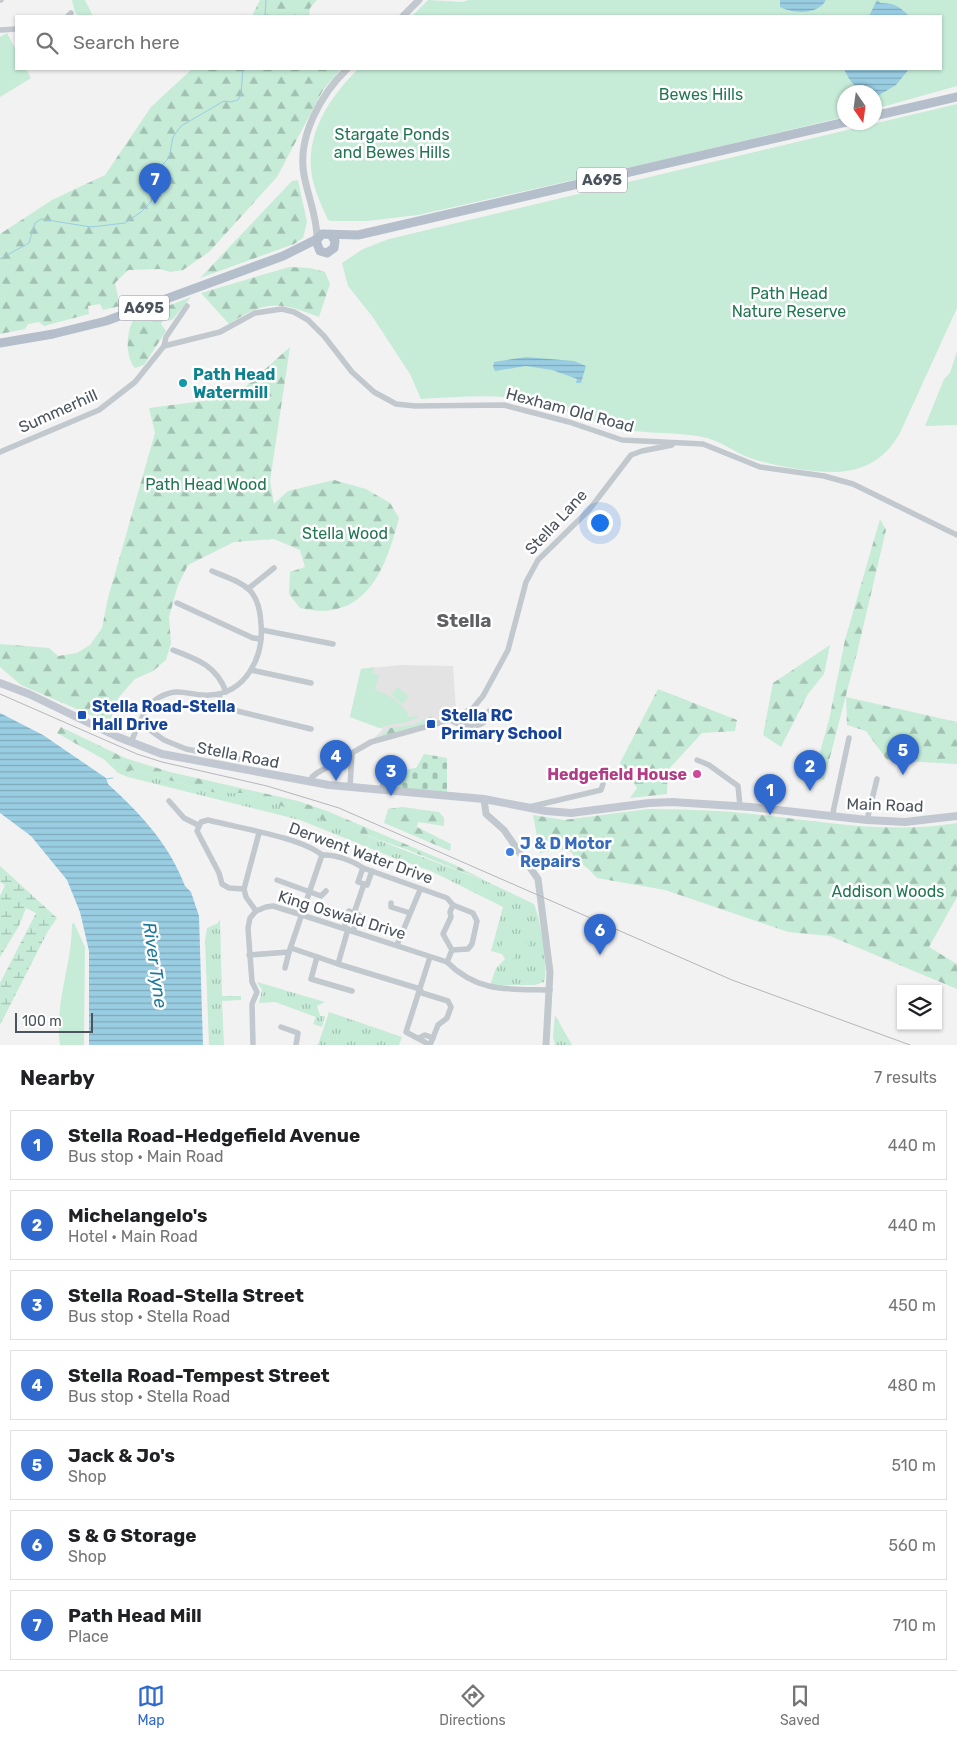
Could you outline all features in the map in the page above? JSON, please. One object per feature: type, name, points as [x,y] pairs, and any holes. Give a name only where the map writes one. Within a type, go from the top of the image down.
[{"type":"main road","points":[[882,114],[954,95]]},
{"type":"main road","name":"A695","points":[[0,344],[106,321],[284,256],[322,234],[358,235],[837,124]]},
{"type":"main road","points":[[330,235],[335,240],[334,247]]},
{"type":"main road","name":"A695","points":[[284,256],[320,251],[327,253],[334,247],[358,235]]},
{"type":"main road","points":[[317,238],[316,246],[320,251]]},
{"type":"main road","name":"Stella Road","points":[[0,683],[29,694],[130,742],[162,754],[311,782],[484,800]]},
{"type":"main road","name":"Main Road","points":[[484,800],[571,813],[649,802],[740,806],[832,817],[905,822],[957,816]]},
{"type":"street","points":[[404,15],[419,0]]},
{"type":"street","points":[[0,30],[15,29]]},
{"type":"street","points":[[317,238],[317,220],[303,171],[304,145],[324,96],[347,70]]},
{"type":"street","points":[[317,220],[330,235]]},
{"type":"street","name":"Summerhill","points":[[0,452],[104,406],[135,382],[164,346],[171,326],[187,306]]},
{"type":"street","name":"Hexham Old Road","points":[[164,346],[230,328],[262,311],[287,310],[308,320],[324,336],[352,372],[374,392],[396,404],[415,406],[504,405],[634,442],[682,443],[713,447],[737,459],[760,467],[841,479],[957,535]]},
{"type":"street","points":[[634,442],[637,452],[682,443]]},
{"type":"street","name":"Stella Lane","points":[[311,782],[314,775],[372,742],[450,720],[468,712],[477,704],[505,656],[529,574],[538,560],[589,510],[630,457],[637,452]]},
{"type":"street","points":[[249,588],[274,568]]},
{"type":"street","points":[[130,742],[154,700],[165,694],[181,690],[207,696],[226,692],[239,685],[251,670],[262,630],[258,603],[249,588],[212,571]]},
{"type":"street","points":[[177,603],[253,638],[261,639]]},
{"type":"street","points":[[262,630],[333,644]]},
{"type":"street","points":[[173,650],[199,660],[211,668],[218,675],[226,692]]},
{"type":"street","points":[[251,670],[311,683]]},
{"type":"street","points":[[218,694],[224,706],[234,711],[303,725],[311,729]]},
{"type":"street","points":[[450,720],[466,727],[477,726],[486,719],[489,711]]},
{"type":"street","points":[[140,723],[175,745],[258,763]]},
{"type":"street","points":[[832,817],[849,738]]},
{"type":"street","points":[[350,787],[352,753]]},
{"type":"street","points":[[382,790],[388,758]]},
{"type":"street","points":[[697,760],[709,765],[738,786],[740,806]]},
{"type":"street","points":[[867,820],[877,778]]},
{"type":"street","points":[[526,807],[566,800],[601,790],[603,784]]},
{"type":"street","points":[[484,800],[486,814],[504,830],[536,873],[540,885],[550,990],[545,1030],[546,1045]]},
{"type":"street","points":[[168,801],[184,818],[198,825],[197,831],[206,845],[209,858],[219,873],[222,884],[229,888],[244,889]]},
{"type":"street","name":"Derwent Water Drive","points":[[198,825],[208,820],[312,846],[322,855],[328,854],[420,890],[447,898],[453,905],[473,913],[477,921],[472,944],[468,949],[452,950]]},
{"type":"street","points":[[256,910],[246,896],[244,889],[259,833]]},
{"type":"street","points":[[285,968],[322,855]]},
{"type":"street","points":[[363,868],[358,882],[367,885],[372,871]]},
{"type":"street","points":[[277,880],[321,896],[326,891]]},
{"type":"street","points":[[354,913],[364,884]]},
{"type":"street","points":[[397,945],[420,890]]},
{"type":"street","points":[[391,903],[391,907],[410,913]]},
{"type":"street","points":[[447,962],[452,950],[443,934],[451,917],[453,905]]},
{"type":"street","name":"King Oswald Drive","points":[[253,1045],[252,1004],[257,992],[252,982],[248,928],[250,918],[256,910],[273,906],[447,962],[461,976],[498,989],[550,990]]},
{"type":"street","points":[[338,964],[348,929],[349,912],[359,915],[348,929]]},
{"type":"street","points":[[249,955],[290,950],[420,990],[422,993],[448,1001],[451,1007],[447,1018],[438,1025],[430,1045],[406,1032],[420,990],[430,956]]},
{"type":"street","points":[[317,957],[311,978],[352,991]]},
{"type":"street","points":[[281,1027],[298,1033],[296,1045]]},
{"type":"street","points":[[419,1038],[425,1035],[433,1038]]},
{"type":"shaded area","points":[[400,665],[453,666],[456,709],[464,711],[430,724],[371,741],[383,729],[350,717],[361,669]]},
{"type":"green space","points":[[72,0],[85,0],[92,15],[77,15]]},
{"type":"green space","points":[[260,0],[317,0],[310,8],[309,15],[252,15]]},
{"type":"green space","name":"Stargate Ponds and Bewes Hills","points":[[428,0],[462,2],[469,0],[957,0],[957,86],[882,107],[882,85],[837,85],[837,119],[418,215],[367,221],[331,221],[328,220],[313,181],[311,154],[318,126],[331,101],[357,70],[942,70],[942,15],[413,15]]},
{"type":"green space","points":[[7,33],[15,48],[15,70],[27,70],[31,78],[0,97],[0,37]]},
{"type":"green space","points":[[191,70],[340,70],[323,90],[277,177],[209,252],[183,270],[170,272],[160,269],[128,270],[115,283],[120,306],[103,310],[100,304],[88,306],[89,314],[44,326],[39,322],[28,324],[25,329],[0,334],[0,234],[52,200],[105,175],[151,107]]},
{"type":"green space","name":"Path Head Nature Reserve","points":[[957,104],[957,308],[899,435],[880,457],[866,466],[857,469],[828,472],[778,465],[745,456],[707,438],[685,434],[640,432],[617,428],[547,405],[511,397],[485,396],[421,399],[410,374],[372,316],[348,286],[342,263],[363,249],[389,239],[848,130],[882,130],[882,122]]},
{"type":"green space","points":[[298,180],[307,222],[303,238],[294,244],[200,278],[292,181]]},
{"type":"green space","points":[[289,267],[310,268],[325,272],[330,284],[319,317],[293,308],[273,306],[253,311],[229,324],[201,293]]},
{"type":"green space","points":[[191,297],[173,319],[169,321],[165,318],[161,324],[166,331],[144,365],[135,368],[128,351],[129,330],[134,319]]},
{"type":"green space","name":"Path Head Wood","points":[[290,347],[270,481],[274,504],[288,491],[334,480],[366,489],[390,503],[399,518],[390,550],[376,579],[366,592],[340,608],[323,611],[300,608],[289,594],[290,572],[305,567],[300,550],[274,539],[234,542],[188,565],[178,585],[169,617],[171,643],[166,660],[153,671],[135,679],[119,697],[109,723],[21,685],[0,667],[0,644],[49,648],[58,656],[77,653],[90,645],[102,628],[108,598],[155,433],[149,408],[236,395]]},
{"type":"green space","points":[[957,351],[957,425],[925,426],[944,379],[950,373]]},
{"type":"green space","points":[[880,519],[886,530],[824,780],[813,777],[829,720],[845,640]]},
{"type":"green space","points":[[830,645],[824,674],[808,694],[781,747],[763,735],[773,683]]},
{"type":"green space","points":[[375,667],[372,673],[379,675],[375,690],[395,700],[403,707],[409,717],[420,716],[410,721],[379,728],[350,717],[361,669]]},
{"type":"green space","points":[[398,687],[409,697],[402,704],[391,694]]},
{"type":"green space","points":[[658,689],[737,720],[735,731],[702,733],[668,770],[667,794],[630,798],[637,788],[620,763]]},
{"type":"green space","points":[[846,697],[957,722],[957,764],[887,760],[866,731],[847,725]]},
{"type":"green space","points":[[430,716],[432,719],[430,724],[377,739],[390,728],[414,725]]},
{"type":"green space","points":[[61,727],[125,758],[170,772],[298,801],[327,811],[455,865],[490,883],[408,850],[245,793],[216,793],[131,770],[128,777],[118,773],[105,760],[57,733]]},
{"type":"green space","points":[[424,754],[447,758],[447,792],[385,787],[390,766],[408,769],[416,768]]},
{"type":"green space","points":[[131,770],[216,793],[245,793],[302,811],[490,883],[534,904],[543,943],[544,982],[535,985],[490,985],[496,968],[505,959],[502,954],[491,951],[503,907],[431,871],[300,820],[128,777]]},
{"type":"green space","points":[[402,807],[439,812],[444,818],[444,826],[418,822],[417,827],[451,844],[450,851],[384,823],[388,809]]},
{"type":"green space","name":"Addison Woods","points":[[648,809],[732,812],[873,827],[929,827],[957,823],[957,897],[929,947],[957,964],[957,989],[830,936],[788,932],[665,890],[597,878],[571,852],[559,849],[540,853],[533,815],[564,820]]},
{"type":"green space","points":[[0,866],[57,918],[48,931],[0,1025],[0,983],[36,913],[26,908],[19,926],[0,957],[0,896],[5,885],[0,882]]},
{"type":"green space","points":[[220,919],[222,996],[241,996],[241,1000],[222,1001],[224,1045],[209,1045],[205,940],[207,928],[218,923]]},
{"type":"green space","points":[[74,923],[85,947],[84,1045],[60,1045],[59,1015],[72,924]]},
{"type":"green space","points":[[506,938],[529,943],[528,951],[517,951],[514,958],[508,960],[501,946]]},
{"type":"green space","points":[[257,982],[325,1002],[317,1006],[320,1016],[325,1016],[322,1027],[313,1024],[316,1017],[275,1002],[259,1003],[262,990]]},
{"type":"green space","points":[[329,1012],[402,1037],[399,1045],[318,1045]]},
{"type":"green space","points":[[555,1015],[572,1045],[555,1045],[553,1037]]},
{"type":"water","points":[[780,0],[826,0],[822,5],[811,11],[798,12],[780,7]]},
{"type":"water","points":[[877,0],[881,3],[896,6],[908,15],[870,15]]},
{"type":"water","points":[[845,70],[908,70],[896,85],[882,93],[882,85],[854,85]]},
{"type":"water","points":[[526,357],[574,361],[586,366],[581,383],[576,383],[577,379],[552,370],[526,366],[495,371],[493,367],[494,362]]},
{"type":"water","name":"River Tyne","points":[[0,713],[43,735],[106,778],[108,784],[143,818],[171,857],[185,886],[191,892],[199,916],[203,1045],[89,1045],[89,951],[80,912],[67,880],[31,836],[0,813]]},
{"type":"waterway","points":[[265,15],[266,0]]},
{"type":"waterway","points":[[0,259],[29,243],[35,223],[41,219],[91,227],[125,223],[141,212],[151,202],[158,169],[169,158],[173,137],[181,126],[224,101],[238,100],[241,95],[243,70]]},
{"type":"waterway","points":[[106,779],[113,778]]},
{"type":"railway","points":[[0,694],[137,754],[162,762],[267,786],[339,808],[732,980],[910,1045]]},
{"type":"place","name":"Path Head Mill","points":[[155,204]]},
{"type":"place","name":"Path Head Watermill","points":[[183,383]]},
{"type":"place","name":"Stella Road-Stella Hall Drive","points":[[82,715]]},
{"type":"place","name":"Stella RC Primary School","points":[[431,724]]},
{"type":"place","name":"Hedgefield House","points":[[697,774]]},
{"type":"place","name":"Jack & Jo's","points":[[903,775]]},
{"type":"place","name":"Stella Road-Tempest Street","points":[[336,781]]},
{"type":"place","name":"Michelangelo's","points":[[810,791]]},
{"type":"place","name":"Stella Road-Stella Street","points":[[391,796]]},
{"type":"place","name":"Stella Road-Hedgefield Avenue","points":[[770,815]]},
{"type":"place","name":"J & D Motor Repairs","points":[[510,852]]},
{"type":"place","name":"S & G Storage","points":[[600,955]]},
{"type":"district","name":"Stella","points":[[464,620]]},
{"type":"park label","name":"Bewes Hills","points":[[701,94]]},
{"type":"park label","name":"Stella Wood","points":[[345,533]]}]
